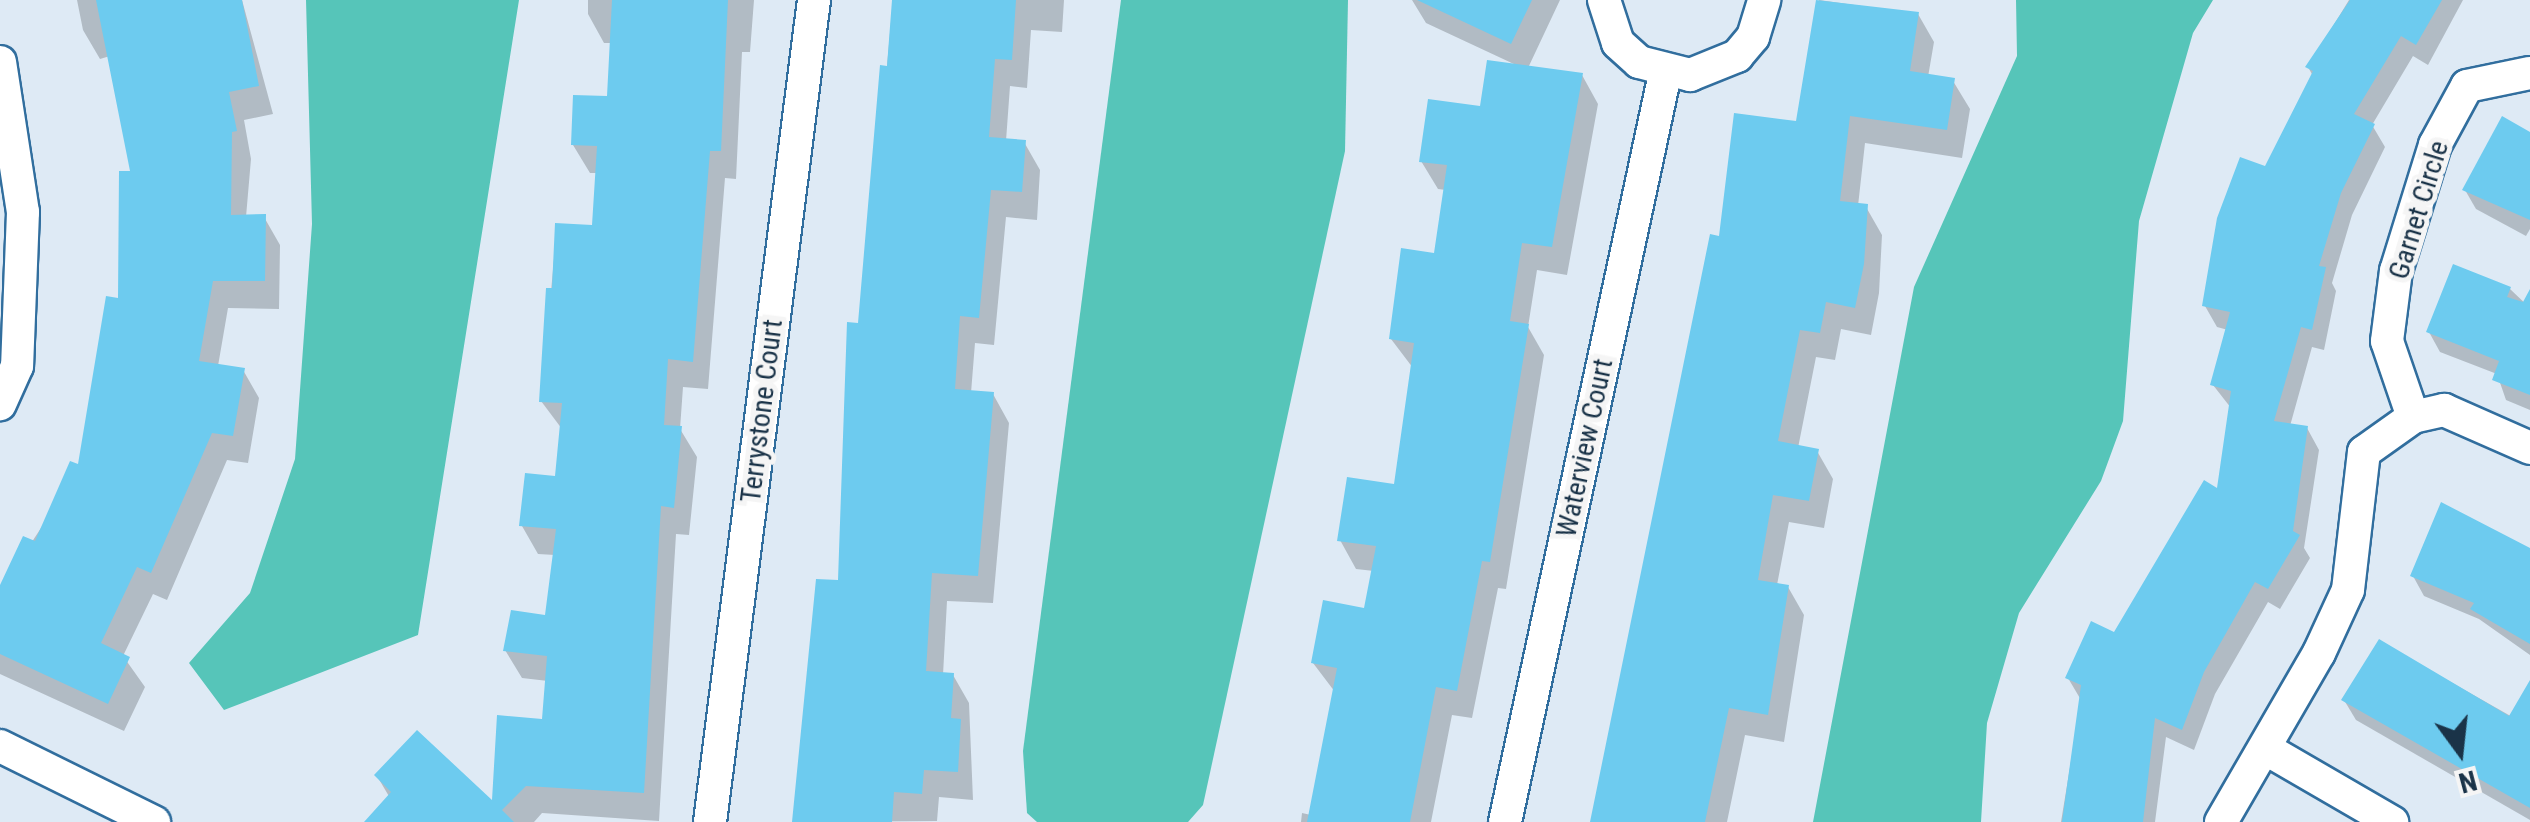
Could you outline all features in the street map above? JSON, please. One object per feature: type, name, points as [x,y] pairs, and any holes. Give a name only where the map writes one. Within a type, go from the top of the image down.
[{"type":"street","name":"Terrystone Court","points":[[710,822],[814,0]]},
{"type":"street","points":[[1604,0],[1618,43],[1665,74],[1702,72],[1736,56],[1753,37],[1764,0]]},
{"type":"street","points":[[0,62],[23,212],[17,366],[0,404]]},
{"type":"street","name":"Garnet Circle","points":[[2413,416],[2388,341],[2396,270],[2435,145],[2467,86],[2530,73]]},
{"type":"street","name":"Waterview Court","points":[[1505,822],[1665,74]]},
{"type":"street","points":[[2220,822],[2266,749],[2348,590],[2364,452],[2413,416],[2444,410],[2530,448]]},
{"type":"street","points":[[0,746],[154,822]]},
{"type":"street","points":[[2266,749],[2392,822]]},
{"type":"shaded area","points":[[306,0],[519,0],[418,635],[224,710],[189,663],[250,593],[295,459],[312,224]]},
{"type":"shaded area","points":[[1121,0],[1348,0],[1345,151],[1203,805],[1188,822],[1037,822],[1027,813],[1023,751]]},
{"type":"shaded area","points":[[2016,0],[2213,0],[2193,33],[2139,221],[2123,421],[2101,481],[2019,613],[1987,723],[1981,822],[1813,822],[1914,287],[2017,56]]},
{"type":"building","points":[[96,0],[242,0],[259,86],[229,92],[237,131],[232,132],[231,215],[266,214],[265,281],[213,281],[199,361],[245,368],[233,436],[212,433],[151,573],[137,567],[101,643],[130,657],[108,704],[0,654],[0,585],[23,536],[35,541],[70,461],[78,464],[106,296],[118,298],[119,171],[130,171]]},
{"type":"building","points":[[612,0],[728,0],[721,151],[710,151],[693,362],[668,359],[664,425],[682,426],[674,508],[661,506],[644,793],[526,786],[502,810],[514,822],[364,822],[391,792],[374,775],[417,730],[492,800],[497,715],[542,719],[547,656],[503,651],[511,610],[545,615],[556,529],[519,526],[525,473],[555,476],[562,403],[539,402],[546,288],[552,288],[555,223],[592,225],[597,146],[571,145],[573,95],[607,96]]},
{"type":"building","points":[[892,0],[1016,0],[1012,60],[995,59],[989,137],[1026,140],[1022,192],[991,190],[979,318],[960,316],[955,389],[994,392],[978,576],[932,573],[926,671],[954,673],[951,718],[961,719],[958,772],[924,770],[922,794],[894,792],[892,822],[792,822],[816,579],[838,580],[847,322],[858,323],[880,65],[887,66]]},
{"type":"building","points":[[1417,0],[1532,0],[1511,44]]},
{"type":"building","points":[[1816,0],[1919,12],[1910,71],[1955,78],[1947,130],[1850,116],[1840,201],[1868,204],[1864,264],[1855,308],[1826,302],[1820,333],[1800,330],[1778,441],[1819,449],[1809,501],[1773,495],[1758,580],[1789,585],[1768,715],[1729,708],[1705,822],[1590,822],[1710,234],[1719,236],[1734,113],[1796,121]]},
{"type":"building","points":[[2350,0],[2442,0],[2416,45],[2401,36],[2354,114],[2375,124],[2341,193],[2319,266],[2326,267],[2312,330],[2301,327],[2274,421],[2308,426],[2293,531],[2300,535],[2268,589],[2255,582],[2204,672],[2182,730],[2155,718],[2143,822],[2062,822],[2081,685],[2065,678],[2091,621],[2114,632],[2204,480],[2217,488],[2231,391],[2210,385],[2230,312],[2202,306],[2217,218],[2240,157],[2265,166],[2313,71],[2305,67]]},
{"type":"building","points":[[1487,60],[1583,73],[1552,247],[1522,243],[1510,321],[1529,324],[1490,562],[1482,561],[1457,691],[1436,687],[1410,822],[1307,822],[1337,668],[1311,663],[1323,600],[1364,608],[1376,546],[1337,541],[1347,477],[1394,484],[1414,343],[1389,339],[1401,248],[1434,253],[1447,165],[1419,162],[1428,99],[1480,106]]},
{"type":"building","points":[[2502,116],[2530,132],[2530,220],[2462,190]]},
{"type":"building","points":[[2453,264],[2511,287],[2507,297],[2523,302],[2530,289],[2530,395],[2492,380],[2499,361],[2426,332]]},
{"type":"building","points":[[2441,502],[2530,548],[2530,644],[2470,609],[2474,603],[2410,576]]},
{"type":"building","points":[[2379,639],[2509,716],[2530,680],[2530,808],[2341,700]]}]
